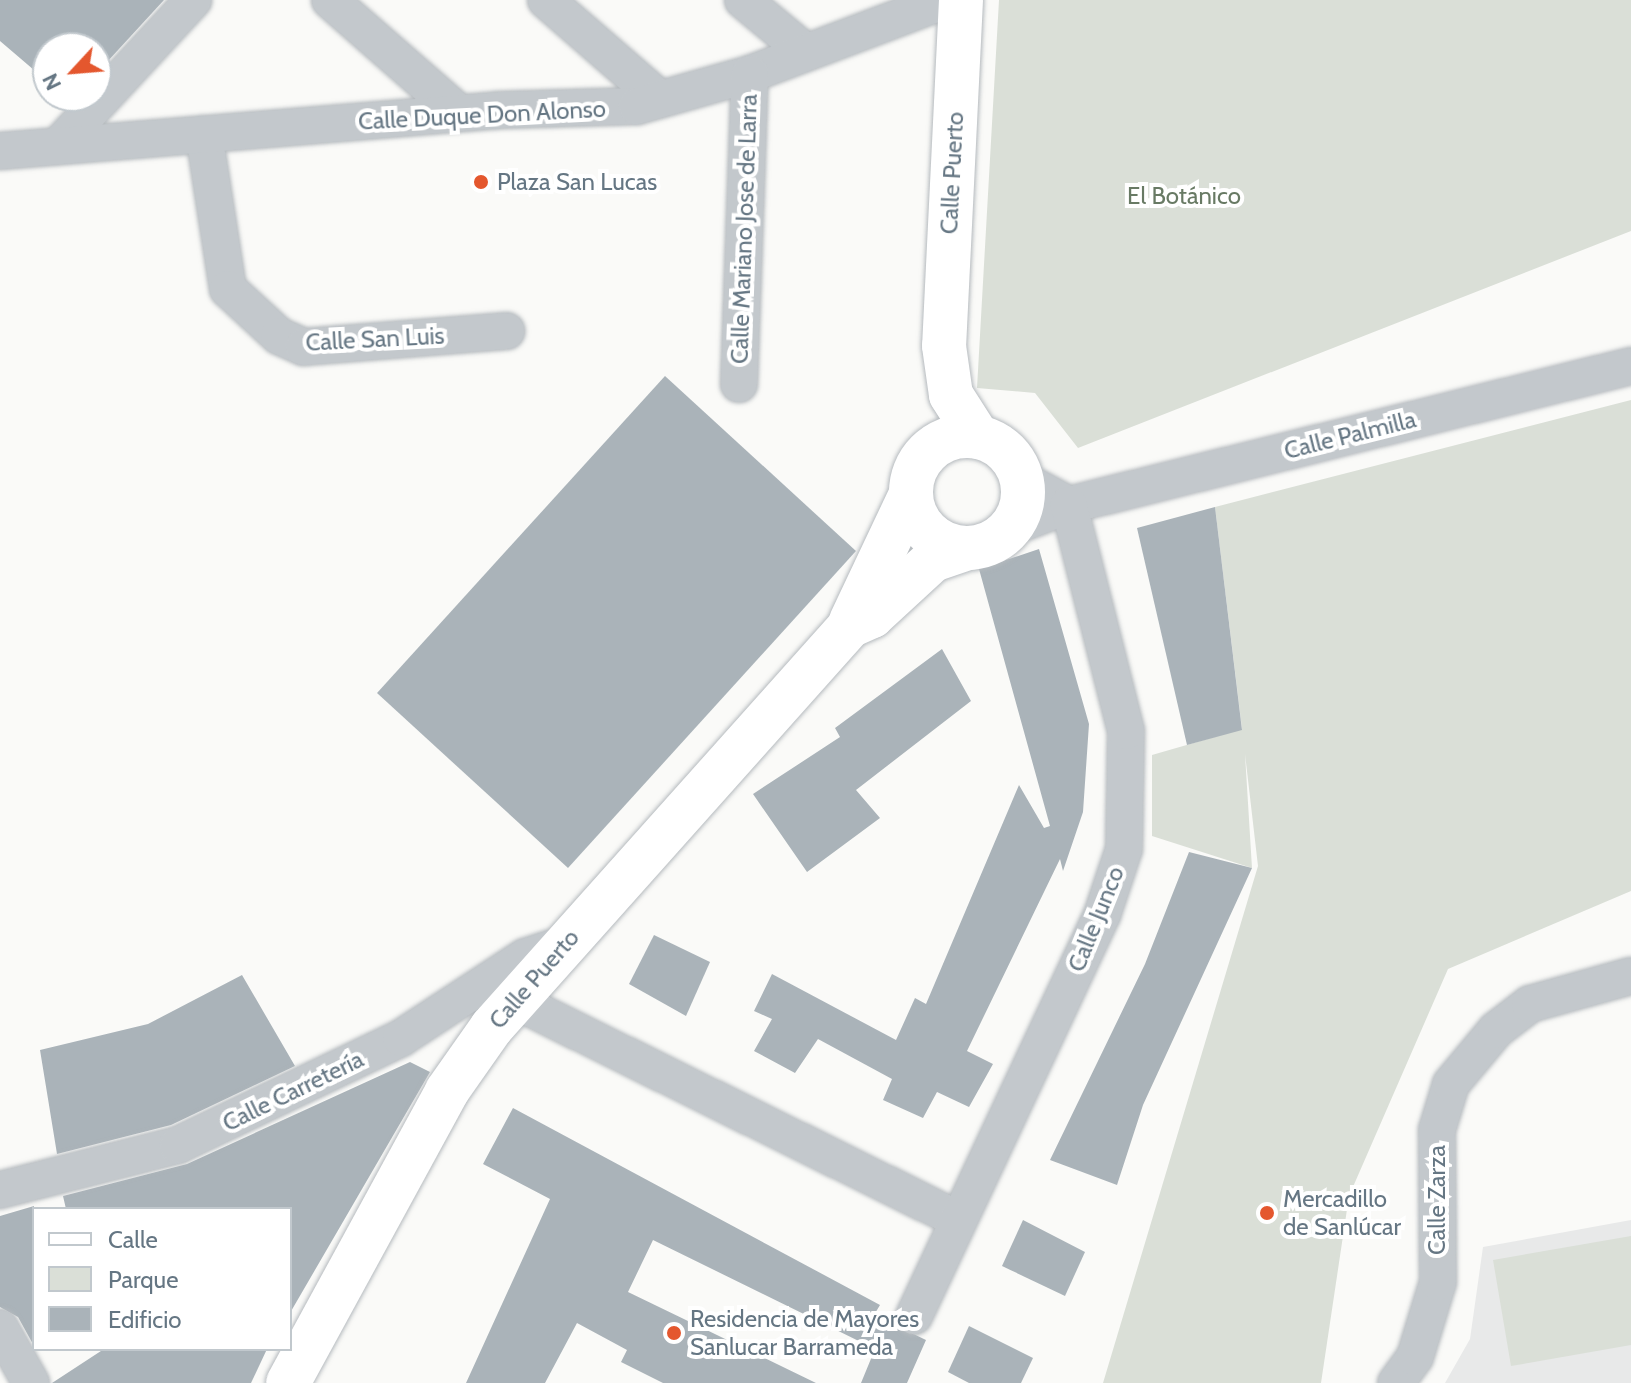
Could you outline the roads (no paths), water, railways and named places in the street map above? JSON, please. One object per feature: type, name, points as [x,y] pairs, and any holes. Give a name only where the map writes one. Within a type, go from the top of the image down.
[{"type":"main road","name":"Calle Puerto","points":[[961,0],[944,346],[951,395],[978,437]]},
{"type":"main road","name":"Calle Puerto","points":[[288,1383],[447,1091],[514,1000],[850,626],[915,478],[931,368],[944,346]]},
{"type":"main road","points":[[978,437],[1007,452],[1023,480],[1012,527],[991,543],[965,549],[931,535],[915,478],[946,439],[978,437]]},
{"type":"main road","name":"Calle Puerto","points":[[850,626],[872,616],[933,560],[965,549]]},
{"type":"street","points":[[58,146],[193,0]]},
{"type":"street","points":[[330,0],[459,113]]},
{"type":"street","points":[[546,0],[660,99]]},
{"type":"street","points":[[743,0],[802,49]]},
{"type":"street","name":"Calle Duque Don Alonso","points":[[0,151],[660,99],[750,74],[802,49],[946,0]]},
{"type":"street","name":"Calle Mariano Jose de Larra","points":[[739,384],[750,74]]},
{"type":"street","name":"Calle San Luis","points":[[204,134],[228,289],[279,336],[304,347],[506,331]]},
{"type":"street","name":"Calle Palmilla","points":[[1012,527],[1069,505],[1631,366]]},
{"type":"street","points":[[1023,480],[1069,505]]},
{"type":"street","name":"Calle Junco","points":[[914,1316],[955,1218],[1102,915],[1124,849],[1126,731],[1069,505]]},
{"type":"street","name":"Calle Carretería","points":[[0,1190],[178,1145],[401,1038],[525,957],[564,944]]},
{"type":"street","name":"Calle Zarza","points":[[1396,1383],[1415,1357],[1438,1282],[1437,1130],[1451,1084],[1496,1030],[1530,1004],[1631,976]]},
{"type":"street","points":[[514,1000],[955,1218]]},
{"type":"street","points":[[0,1328],[31,1383]]},
{"type":"place","name":"Plaza San Lucas","points":[[481,182]]},
{"type":"place","name":"Mercadillo de Sanlúcar","points":[[1267,1213]]},
{"type":"place","name":"Residencia de Mayores Sanlucar Barrameda","points":[[674,1333]]},
{"type":"park label","name":"El Botánico","points":[[1184,196]]}]
